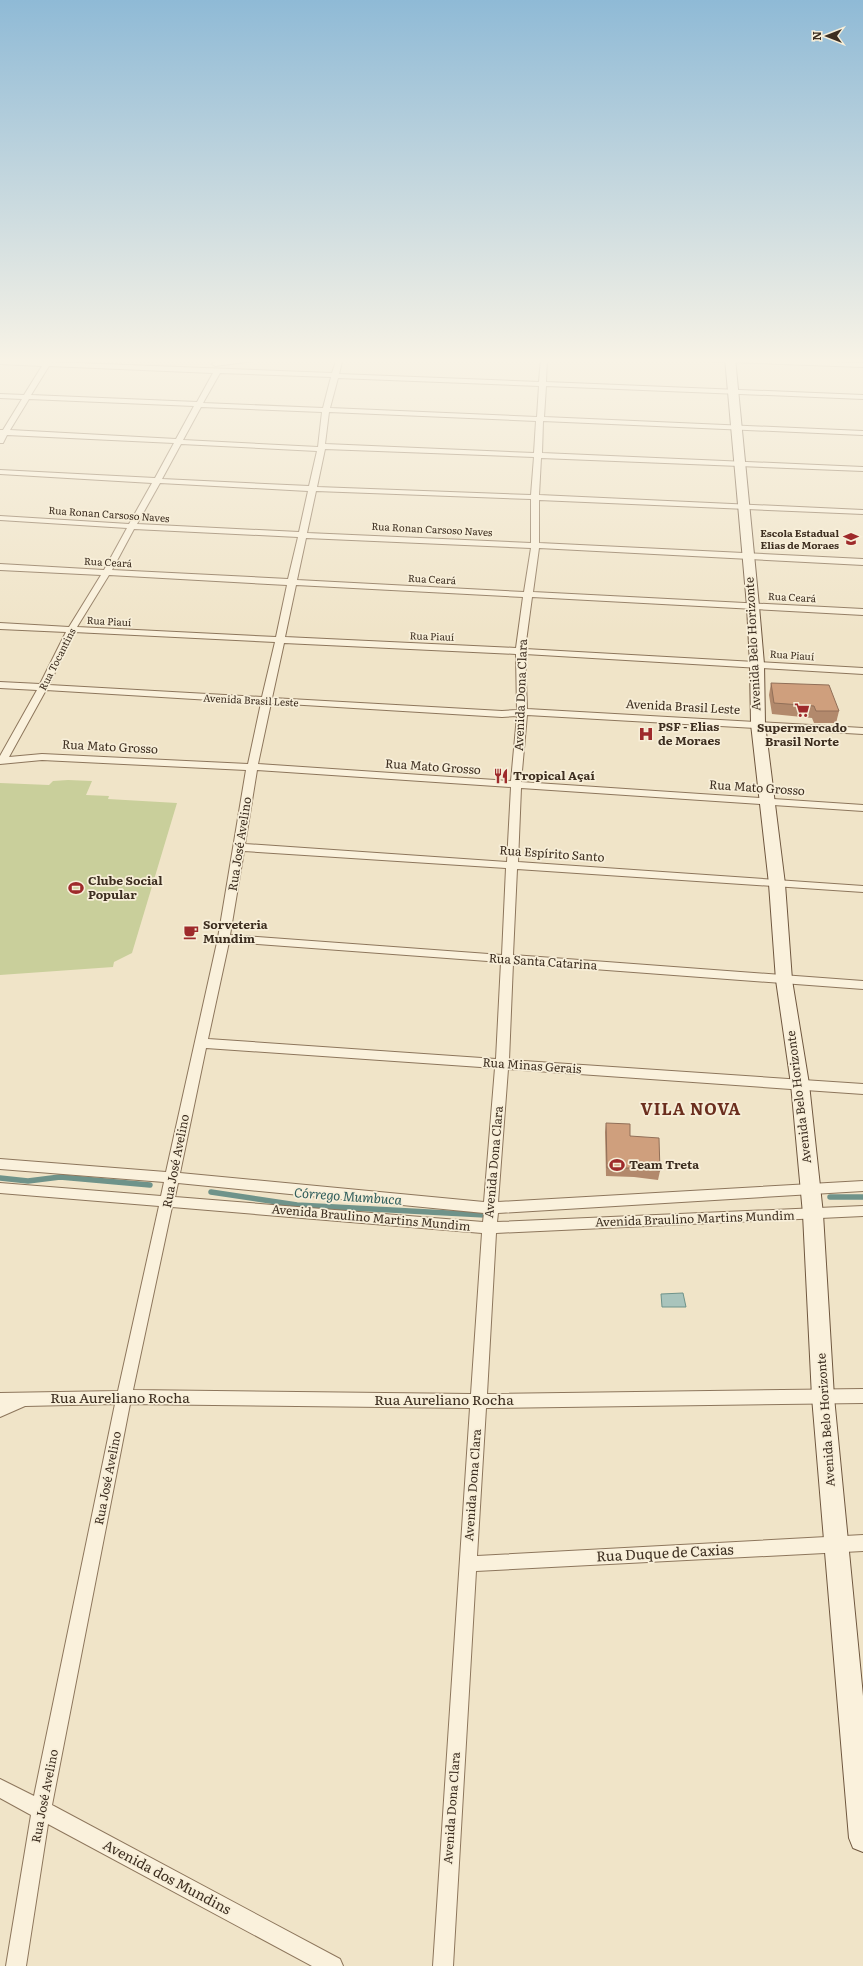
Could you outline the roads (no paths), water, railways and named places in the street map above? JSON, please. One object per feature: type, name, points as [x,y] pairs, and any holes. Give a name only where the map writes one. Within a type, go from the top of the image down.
[{"type":"street","name":"Rua Tocantins","points":[[1,761],[43,687],[71,630],[106,573],[173,450]]},
{"type":"street","name":"Rua José Avelino","points":[[16,1966],[41,1810],[124,1397],[168,1202],[171,1177],[224,938],[252,767],[321,450]]},
{"type":"street","points":[[375,450],[863,469]]},
{"type":"street","name":"Avenida Dona Clara","points":[[443,1966],[490,1208],[502,1064],[506,959],[516,785],[522,715],[520,650],[534,545],[538,450]]},
{"type":"street","name":"Avenida Belo Horizonte","points":[[738,450],[753,606],[759,727],[777,884],[784,980],[800,1084],[813,1214],[823,1397],[836,1544],[860,1774],[863,1838]]},
{"type":"street","points":[[0,472],[158,479],[312,489],[535,497],[863,512]]},
{"type":"street","name":"Rua Ronan Carsoso Naves","points":[[0,518],[131,527],[748,555],[863,562]]},
{"type":"street","name":"Rua Ceará","points":[[0,568],[863,612]]},
{"type":"street","name":"Rua Piauí","points":[[0,626],[279,641],[520,650],[863,671]]},
{"type":"street","name":"Avenida Brasil Leste","points":[[0,685],[815,731],[863,731]]},
{"type":"street","name":"Avenida Brasil Leste","points":[[815,731],[863,738]]},
{"type":"street","name":"Rua Mato Grosso","points":[[1,761],[42,757],[252,767],[863,808]]},
{"type":"street","name":"Rua Espírito Santo","points":[[240,847],[512,864],[863,889]]},
{"type":"street","name":"Rua Santa Catarina","points":[[224,938],[863,985]]},
{"type":"street","name":"Rua Minas Gerais","points":[[200,1043],[863,1089]]},
{"type":"street","name":"Avenida Braulino Martins Mundim","points":[[0,1164],[171,1177],[490,1208],[863,1186]]},
{"type":"street","name":"Avenida Braulino Martins Mundim","points":[[0,1188],[489,1228],[863,1211]]},
{"type":"street","name":"Rua Aureliano Rocha","points":[[0,1400],[124,1397],[478,1401],[863,1396]]},
{"type":"street","points":[[0,1410],[26,1399]]},
{"type":"street","name":"Rua Duque de Caxias","points":[[467,1564],[863,1543]]},
{"type":"street","name":"Avenida dos Mundins","points":[[0,1788],[333,1966]]},
{"type":"water","points":[[683,1293],[686,1307],[662,1307],[661,1294]]},
{"type":"waterway","name":"Córrego Mumbuca","points":[[0,1178],[28,1181],[60,1177],[150,1185]]},
{"type":"waterway","name":"Córrego Mumbuca","points":[[211,1192],[297,1205],[485,1215]]},
{"type":"waterway","name":"Córrego Mumbuca","points":[[830,1197],[863,1197]]},
{"type":"place","name":"Escola Estadual Elias de Moraes","points":[[851,539]]},
{"type":"place","name":"Supermercado Brasil Norte","points":[[802,710]]},
{"type":"place","name":"PSF - Elias de Moraes","points":[[646,734]]},
{"type":"place","name":"Tropical Açaí","points":[[501,776]]},
{"type":"place","name":"Clube Social Popular","points":[[76,888]]},
{"type":"place","name":"Sorveteria Mundim","points":[[191,932]]},
{"type":"place","name":"Team Treta","points":[[617,1165]]},
{"type":"district","name":"VILA NOVA","points":[[691,1109]]}]
